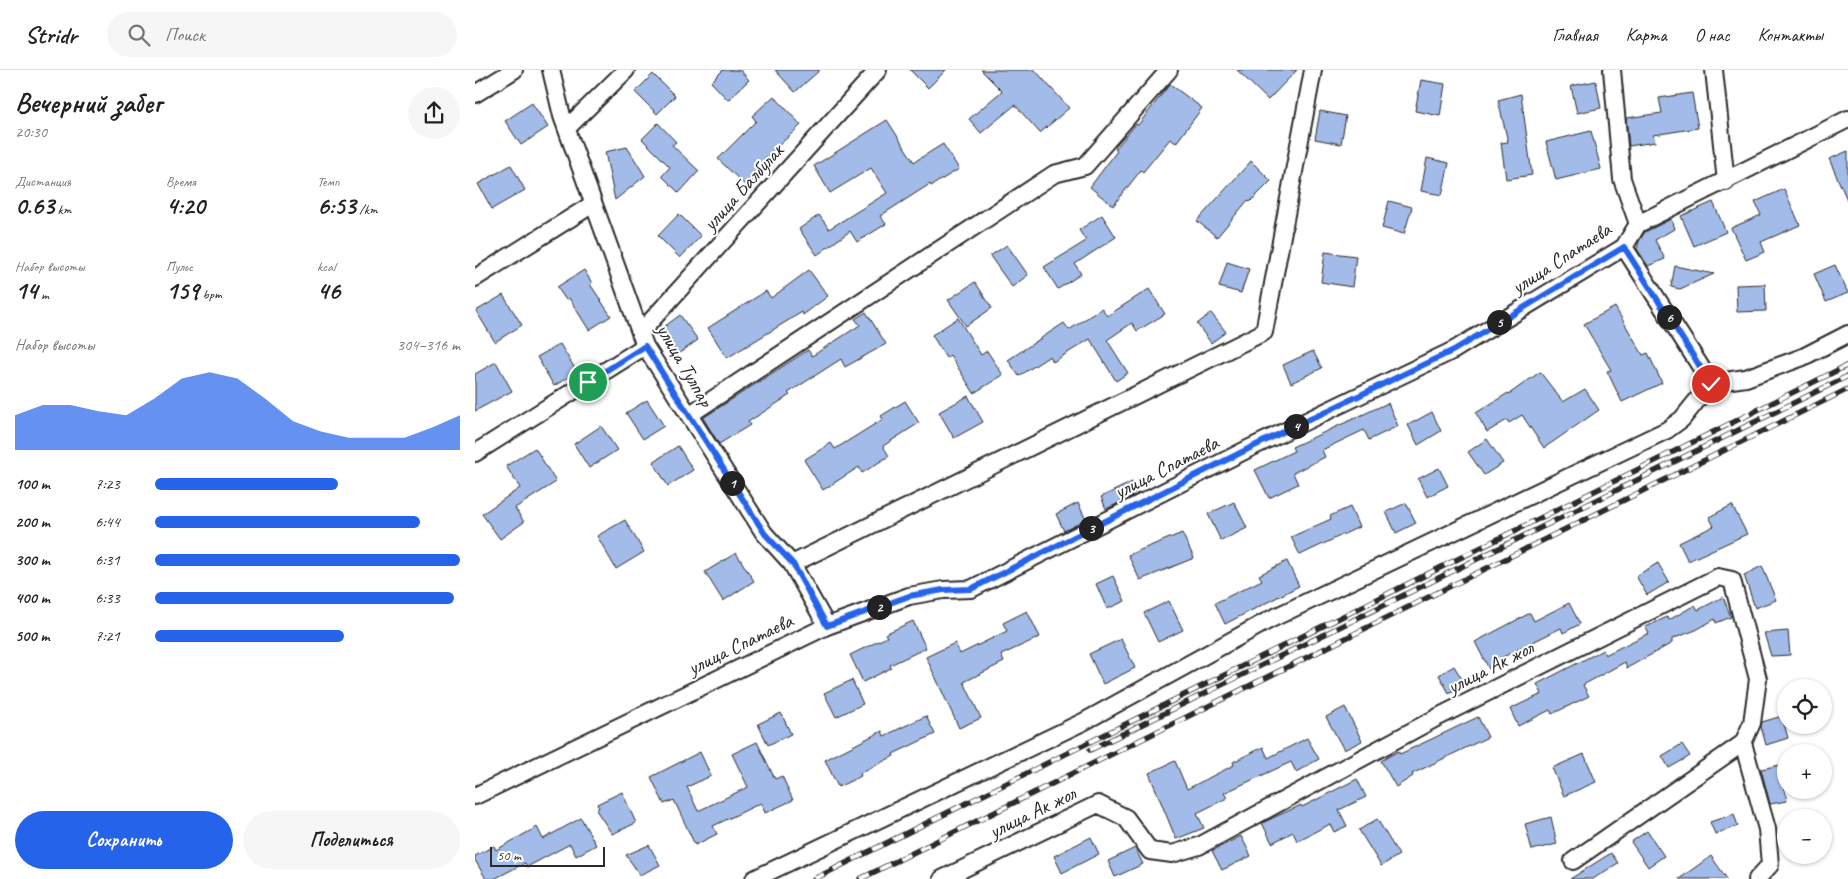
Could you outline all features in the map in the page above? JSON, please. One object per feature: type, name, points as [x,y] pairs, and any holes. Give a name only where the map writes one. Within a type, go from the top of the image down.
[{"type":"street","points":[[475,94],[514,70]]},
{"type":"street","name":"улица Тулпар","points":[[551,70],[567,128],[642,340],[765,534],[793,564],[827,626]]},
{"type":"street","points":[[567,128],[627,70]]},
{"type":"street","name":"улица Балбулак","points":[[475,453],[642,340],[878,70]]},
{"type":"street","points":[[689,415],[1054,174],[1085,166],[1169,70]]},
{"type":"street","points":[[793,564],[1265,332],[1313,70]]},
{"type":"street","points":[[1612,70],[1622,179],[1638,224]]},
{"type":"street","points":[[1714,70],[1726,182]]},
{"type":"street","name":"улица Спатаева","points":[[475,796],[827,626],[909,596],[943,590],[971,589],[1250,448],[1454,350],[1624,247],[1638,224],[1726,182],[1848,119]]},
{"type":"street","points":[[475,278],[593,204]]},
{"type":"street","points":[[1624,247],[1711,384]]},
{"type":"street","points":[[754,879],[1085,720],[1269,620],[1667,430],[1687,414],[1711,384],[1746,378],[1803,357],[1848,334]]},
{"type":"street","name":"улица Ак жол","points":[[942,879],[1098,804],[1125,818],[1150,851],[1172,854],[1199,846],[1438,717],[1718,577],[1732,580],[1758,679],[1752,722],[1743,743]]},
{"type":"street","points":[[1573,861],[1743,743],[1767,830],[1769,865],[1757,879]]},
{"type":"building","points":[[723,70],[740,70],[749,80],[728,100],[711,82]]},
{"type":"building","points":[[775,70],[820,70],[795,92]]},
{"type":"building","points":[[910,70],[946,70],[928,88]]},
{"type":"building","points":[[981,70],[1035,70],[1069,108],[1040,133],[1015,105],[981,133],[969,119],[1002,91]]},
{"type":"building","points":[[1237,70],[1297,70],[1268,100]]},
{"type":"building","points":[[653,74],[675,96],[657,114],[635,92]]},
{"type":"building","points":[[1421,80],[1445,84],[1440,116],[1415,111]]},
{"type":"building","points":[[1596,81],[1601,108],[1577,113],[1571,86]]},
{"type":"building","points":[[1170,84],[1202,108],[1176,143],[1170,139],[1143,172],[1141,170],[1113,206],[1090,187],[1117,151],[1115,149],[1136,124],[1138,125]]},
{"type":"building","points":[[1692,93],[1698,128],[1653,135],[1655,142],[1629,146],[1626,118],[1662,113],[1659,98]]},
{"type":"building","points":[[1521,94],[1532,175],[1506,179],[1501,143],[1508,142],[1498,100]]},
{"type":"building","points":[[774,96],[801,125],[764,159],[769,164],[747,187],[718,159],[756,121],[752,116]]},
{"type":"building","points":[[532,103],[548,127],[521,145],[505,121]]},
{"type":"building","points":[[1320,111],[1346,116],[1341,144],[1315,139]]},
{"type":"building","points":[[887,120],[914,162],[943,144],[959,169],[931,186],[930,184],[880,216],[886,224],[857,242],[850,231],[817,255],[799,229],[819,215],[829,229],[887,193],[871,168],[830,193],[814,166]]},
{"type":"building","points":[[658,123],[676,142],[672,145],[699,171],[679,193],[662,176],[670,167],[642,139]]},
{"type":"building","points":[[1591,131],[1601,169],[1556,180],[1546,142]]},
{"type":"building","points":[[627,147],[645,176],[615,200],[605,152]]},
{"type":"building","points":[[1848,151],[1848,202],[1829,159]]},
{"type":"building","points":[[1427,158],[1449,163],[1442,195],[1421,191]]},
{"type":"building","points":[[1251,161],[1271,181],[1250,202],[1248,200],[1217,237],[1197,221]]},
{"type":"building","points":[[511,165],[525,190],[492,209],[478,184]]},
{"type":"building","points":[[1784,189],[1800,225],[1761,242],[1765,252],[1746,260],[1731,228],[1761,215],[1755,202]]},
{"type":"building","points":[[1389,201],[1412,207],[1404,234],[1382,228]]},
{"type":"building","points":[[1713,202],[1726,232],[1694,246],[1681,216]]},
{"type":"building","points":[[679,214],[701,236],[680,258],[658,236]]},
{"type":"building","points":[[1102,215],[1116,237],[1075,264],[1081,274],[1058,289],[1044,267],[1086,241],[1079,230]]},
{"type":"building","points":[[1671,219],[1674,229],[1655,240],[1665,259],[1648,266],[1637,249],[1639,241],[1645,232]]},
{"type":"building","points":[[1007,245],[1028,275],[1012,287],[990,256]]},
{"type":"building","points":[[1325,252],[1356,256],[1352,287],[1321,282]]},
{"type":"building","points":[[1227,262],[1249,269],[1241,293],[1219,287]]},
{"type":"building","points":[[1835,265],[1848,293],[1826,302],[1814,274]]},
{"type":"building","points":[[1675,266],[1714,274],[1680,289],[1671,287]]},
{"type":"building","points":[[584,270],[592,283],[590,284],[611,316],[589,330],[569,298],[566,300],[557,287]]},
{"type":"building","points":[[809,270],[828,296],[803,315],[802,312],[727,358],[708,328],[766,291],[771,298]]},
{"type":"building","points":[[975,282],[992,308],[966,326],[948,300]]},
{"type":"building","points":[[1765,284],[1766,311],[1737,312],[1736,285]]},
{"type":"building","points":[[1149,289],[1165,314],[1137,331],[1132,323],[1107,340],[1128,373],[1116,381],[1090,339],[1053,362],[1050,356],[1019,376],[1008,360],[1064,323],[1069,330],[1102,308],[1107,316]]},
{"type":"building","points":[[503,295],[522,325],[495,342],[476,311]]},
{"type":"building","points":[[1615,307],[1643,355],[1648,353],[1662,383],[1622,402],[1607,371],[1611,370],[1584,324]]},
{"type":"building","points":[[866,312],[886,344],[845,367],[841,359],[788,393],[790,395],[748,422],[750,425],[719,444],[703,418],[808,350],[812,356],[860,325],[855,319]]},
{"type":"building","points":[[1211,313],[1226,332],[1211,343],[1197,324]]},
{"type":"building","points":[[680,315],[698,340],[678,354],[660,330]]},
{"type":"building","points":[[958,318],[981,355],[987,351],[1003,375],[974,393],[950,355],[946,358],[932,335]]},
{"type":"building","points":[[560,344],[577,372],[554,386],[537,357]]},
{"type":"building","points":[[1313,351],[1322,368],[1291,383],[1283,365]]},
{"type":"building","points":[[496,362],[512,391],[475,411],[475,374]]},
{"type":"building","points":[[1540,372],[1563,402],[1585,389],[1599,410],[1544,448],[1522,415],[1509,423],[1507,420],[1487,432],[1476,413],[1509,394]]},
{"type":"building","points":[[968,396],[983,422],[954,438],[939,412]]},
{"type":"building","points":[[647,400],[664,426],[643,439],[626,413]]},
{"type":"building","points":[[905,401],[919,423],[883,446],[889,456],[862,473],[859,467],[823,490],[804,460],[831,443],[835,449],[883,419],[881,416]]},
{"type":"building","points":[[1388,403],[1398,426],[1369,440],[1364,430],[1322,450],[1325,457],[1293,473],[1298,484],[1269,498],[1255,470],[1294,451],[1292,447]]},
{"type":"building","points":[[1432,412],[1441,431],[1418,445],[1408,425]]},
{"type":"building","points":[[601,426],[617,450],[589,468],[574,444]]},
{"type":"building","points":[[1487,439],[1503,463],[1484,475],[1468,452]]},
{"type":"building","points":[[678,446],[693,470],[668,486],[653,462]]},
{"type":"building","points":[[535,448],[556,482],[515,508],[524,522],[500,539],[482,514],[520,488],[506,466]]},
{"type":"building","points":[[1439,468],[1448,486],[1427,497],[1418,479]]},
{"type":"building","points":[[1132,482],[1138,494],[1106,509],[1101,497]]},
{"type":"building","points":[[1234,502],[1247,528],[1221,541],[1208,514]]},
{"type":"building","points":[[1078,503],[1086,520],[1064,531],[1056,514]]},
{"type":"building","points":[[1406,503],[1416,523],[1396,533],[1386,512]]},
{"type":"building","points":[[1732,505],[1747,534],[1688,561],[1679,543],[1714,526],[1709,517]]},
{"type":"building","points":[[1350,507],[1359,527],[1300,555],[1291,537],[1331,519],[1330,516]]},
{"type":"building","points":[[625,520],[644,552],[616,569],[597,536]]},
{"type":"building","points":[[1182,533],[1194,558],[1140,580],[1128,555]]},
{"type":"building","points":[[736,553],[754,581],[723,601],[705,572]]},
{"type":"building","points":[[1287,561],[1299,586],[1225,624],[1215,603],[1262,580],[1259,575]]},
{"type":"building","points":[[1658,563],[1669,582],[1647,595],[1636,576]]},
{"type":"building","points":[[1762,566],[1776,600],[1755,608],[1744,575]]},
{"type":"building","points":[[1113,576],[1125,601],[1107,609],[1096,584]]},
{"type":"building","points":[[1723,597],[1731,617],[1716,623],[1715,619],[1696,630],[1672,639],[1672,643],[1627,668],[1625,662],[1583,685],[1589,696],[1552,714],[1550,710],[1518,726],[1510,709],[1542,694],[1537,684],[1603,650],[1605,655],[1649,633],[1646,627],[1667,617],[1669,620],[1695,605],[1698,610]]},
{"type":"building","points":[[1169,601],[1183,630],[1158,642],[1144,613]]},
{"type":"building","points":[[1569,603],[1580,624],[1563,633],[1561,628],[1503,657],[1505,661],[1489,669],[1475,642],[1530,613],[1534,621]]},
{"type":"building","points":[[1027,611],[1040,637],[1001,655],[1004,662],[964,682],[981,718],[959,728],[926,657],[955,643],[960,654],[1007,631],[1003,623]]},
{"type":"building","points":[[913,621],[926,648],[890,665],[891,668],[863,682],[850,655],[887,637],[885,634]]},
{"type":"building","points":[[1788,631],[1790,655],[1771,656],[1764,633]]},
{"type":"building","points":[[1121,639],[1135,668],[1103,684],[1089,654]]},
{"type":"building","points":[[1454,666],[1465,684],[1449,693],[1439,675]]},
{"type":"building","points":[[852,680],[863,704],[836,717],[824,693]]},
{"type":"building","points":[[1345,707],[1362,741],[1344,750],[1326,717]]},
{"type":"building","points":[[781,713],[791,734],[768,745],[758,724]]},
{"type":"building","points":[[926,716],[935,734],[893,754],[894,756],[860,773],[861,776],[838,787],[825,760],[882,731],[884,736]]},
{"type":"building","points":[[1478,717],[1488,737],[1412,774],[1413,776],[1396,787],[1381,761],[1398,751],[1400,754]]},
{"type":"building","points":[[1777,718],[1777,734],[1787,734],[1788,738],[1766,745],[1761,727],[1762,722]]},
{"type":"building","points":[[1307,738],[1319,759],[1296,772],[1291,762],[1224,793],[1227,798],[1197,813],[1204,828],[1176,839],[1149,773],[1175,761],[1187,789],[1234,765],[1233,762],[1263,747],[1268,758]]},
{"type":"building","points":[[757,742],[775,779],[782,776],[793,800],[765,813],[761,803],[713,826],[717,834],[695,845],[674,800],[664,804],[651,777],[700,752],[711,776],[687,787],[698,811],[748,787],[732,754]]},
{"type":"building","points":[[1682,744],[1690,756],[1669,768],[1662,756]]},
{"type":"building","points":[[1584,754],[1596,782],[1564,796],[1552,768]]},
{"type":"building","points":[[1777,766],[1777,799],[1787,799],[1787,801],[1770,804],[1761,769]]},
{"type":"building","points":[[1357,779],[1366,797],[1339,810],[1347,826],[1334,832],[1330,824],[1297,841],[1293,832],[1272,843],[1262,823],[1301,805],[1302,807]]},
{"type":"building","points":[[622,792],[636,823],[612,834],[596,810],[599,808],[597,804]]},
{"type":"building","points":[[1734,814],[1738,826],[1715,834],[1710,822]]},
{"type":"building","points":[[1551,817],[1557,844],[1532,850],[1525,824]]},
{"type":"building","points":[[581,818],[596,845],[576,856],[570,844],[527,867],[525,863],[494,879],[486,879],[475,860],[475,856],[494,846],[496,850],[537,827],[543,839]]},
{"type":"building","points":[[1377,819],[1399,855],[1381,866],[1359,830]]},
{"type":"building","points":[[1647,831],[1664,856],[1648,867],[1631,842]]},
{"type":"building","points":[[1241,836],[1251,856],[1222,870],[1212,851]]},
{"type":"building","points":[[1091,837],[1099,854],[1062,873],[1054,856]]},
{"type":"building","points":[[649,845],[660,865],[640,875],[626,855]]},
{"type":"building","points":[[1135,848],[1143,864],[1115,877],[1108,861]]},
{"type":"building","points":[[1611,853],[1618,863],[1593,879],[1570,879]]},
{"type":"building","points":[[1711,856],[1727,879],[1679,879]]},
{"type":"railway","points":[[814,879],[1848,365]]},
{"type":"railway","points":[[1090,750],[1848,376]]},
{"type":"railway","points":[[860,879],[1848,389]]},
{"type":"route","points":[[588,382],[645,346],[765,534],[793,564],[827,626],[909,596],[943,590],[971,589],[1250,448],[1454,350],[1624,247],[1711,384]]}]
